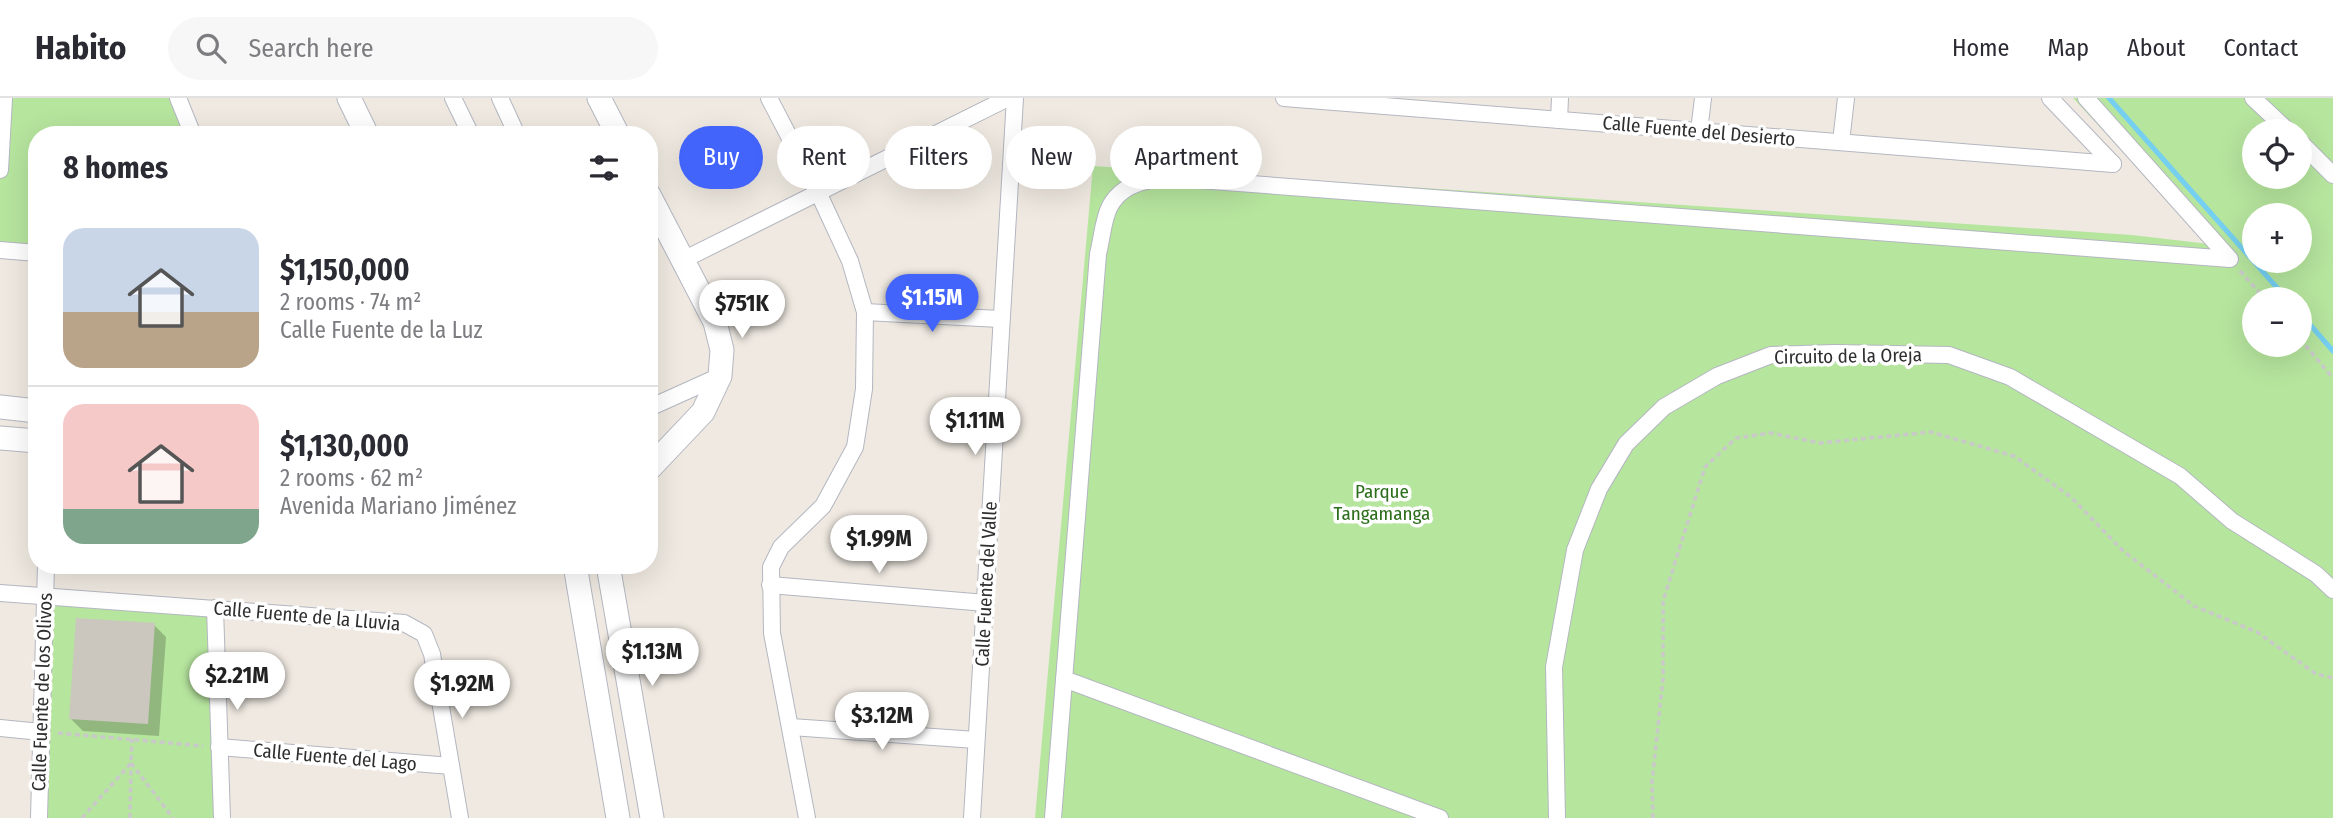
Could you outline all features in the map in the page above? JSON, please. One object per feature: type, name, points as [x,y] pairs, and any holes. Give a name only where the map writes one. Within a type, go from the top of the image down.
[{"type":"street","points":[[178,98],[189,126]]},
{"type":"street","points":[[349,98],[363,126]]},
{"type":"street","points":[[453,98],[467,126]]},
{"type":"street","points":[[500,98],[513,126]]},
{"type":"street","points":[[599,98],[613,126]]},
{"type":"street","points":[[769,98],[850,261],[865,313],[864,389],[855,447],[822,506],[781,548],[771,567],[772,633],[807,818]]},
{"type":"street","points":[[683,260],[1008,98]]},
{"type":"street","name":"Calle Fuente del Valle","points":[[972,818],[1015,98]]},
{"type":"street","name":"Calle Fuente del Desierto","points":[[1284,98],[1423,104],[1559,120],[2113,164],[2050,98]]},
{"type":"street","points":[[1559,120],[1560,98]]},
{"type":"street","points":[[1699,131],[1703,98]]},
{"type":"street","points":[[1840,142],[1846,98]]},
{"type":"street","points":[[2086,98],[2230,259]]},
{"type":"street","points":[[2253,98],[2275,119]]},
{"type":"street","points":[[0,170],[2,106]]},
{"type":"street","points":[[2312,154],[2333,175]]},
{"type":"street","points":[[1053,818],[1098,254],[1109,207],[1124,188],[1152,179],[1212,181],[2230,259]]},
{"type":"street","points":[[658,212],[715,322],[722,350],[720,376],[704,412],[658,460]]},
{"type":"street","points":[[0,250],[28,252]]},
{"type":"street","points":[[865,313],[1000,319]]},
{"type":"street","name":"Circuito de la Oreja","points":[[1557,818],[1554,667],[1575,550],[1599,489],[1626,444],[1664,407],[1717,376],[1771,355],[1949,355],[2010,377],[2180,477],[2232,521],[2316,574],[2333,590]]},
{"type":"street","points":[[658,404],[720,376]]},
{"type":"street","points":[[0,407],[28,410]]},
{"type":"street","points":[[0,438],[28,440]]},
{"type":"street","name":"Calle Fuente de los Olivos","points":[[39,818],[46,574]]},
{"type":"street","points":[[577,574],[618,818]]},
{"type":"street","points":[[610,574],[652,818]]},
{"type":"street","points":[[770,585],[986,603]]},
{"type":"street","name":"Calle Fuente de la Lluvia","points":[[0,593],[404,623],[424,634],[432,654],[460,818]]},
{"type":"street","points":[[215,608],[222,818]]},
{"type":"street","points":[[1064,679],[1440,818]]},
{"type":"street","points":[[791,727],[976,740]]},
{"type":"street","points":[[0,728],[41,732]]},
{"type":"street","name":"Calle Fuente del Lago","points":[[219,747],[451,766]]},
{"type":"path","points":[[2230,259],[2254,287]]},
{"type":"path","points":[[2312,353],[2333,378]]},
{"type":"path","points":[[1653,818],[1652,782],[1663,679],[1663,601],[1705,467],[1736,438],[1771,433],[1820,443],[1931,432],[2014,456],[2071,496],[2122,550],[2194,606],[2257,632],[2316,674],[2333,678]]},
{"type":"path","points":[[41,732],[219,747]]},
{"type":"path","points":[[130,818],[132,739]]},
{"type":"path","points":[[82,818],[131,763]]},
{"type":"path","points":[[131,763],[173,818]]},
{"type":"green space","points":[[4,98],[178,98],[189,126],[28,126],[28,252],[0,250],[0,170]]},
{"type":"green space","name":"Parque Tangamanga","points":[[2073,98],[2333,98],[2333,818],[1035,818],[1091,189],[1096,189],[1096,166],[1110,167],[1110,189],[1262,189],[1262,177],[2132,235],[2209,244]]},
{"type":"green space","points":[[45,596],[215,608],[222,818],[39,818]]},
{"type":"building","points":[[76,618],[155,623],[148,724],[69,719]]},
{"type":"waterway","points":[[2109,98],[2276,287]]},
{"type":"waterway","points":[[2312,327],[2333,351]]}]
